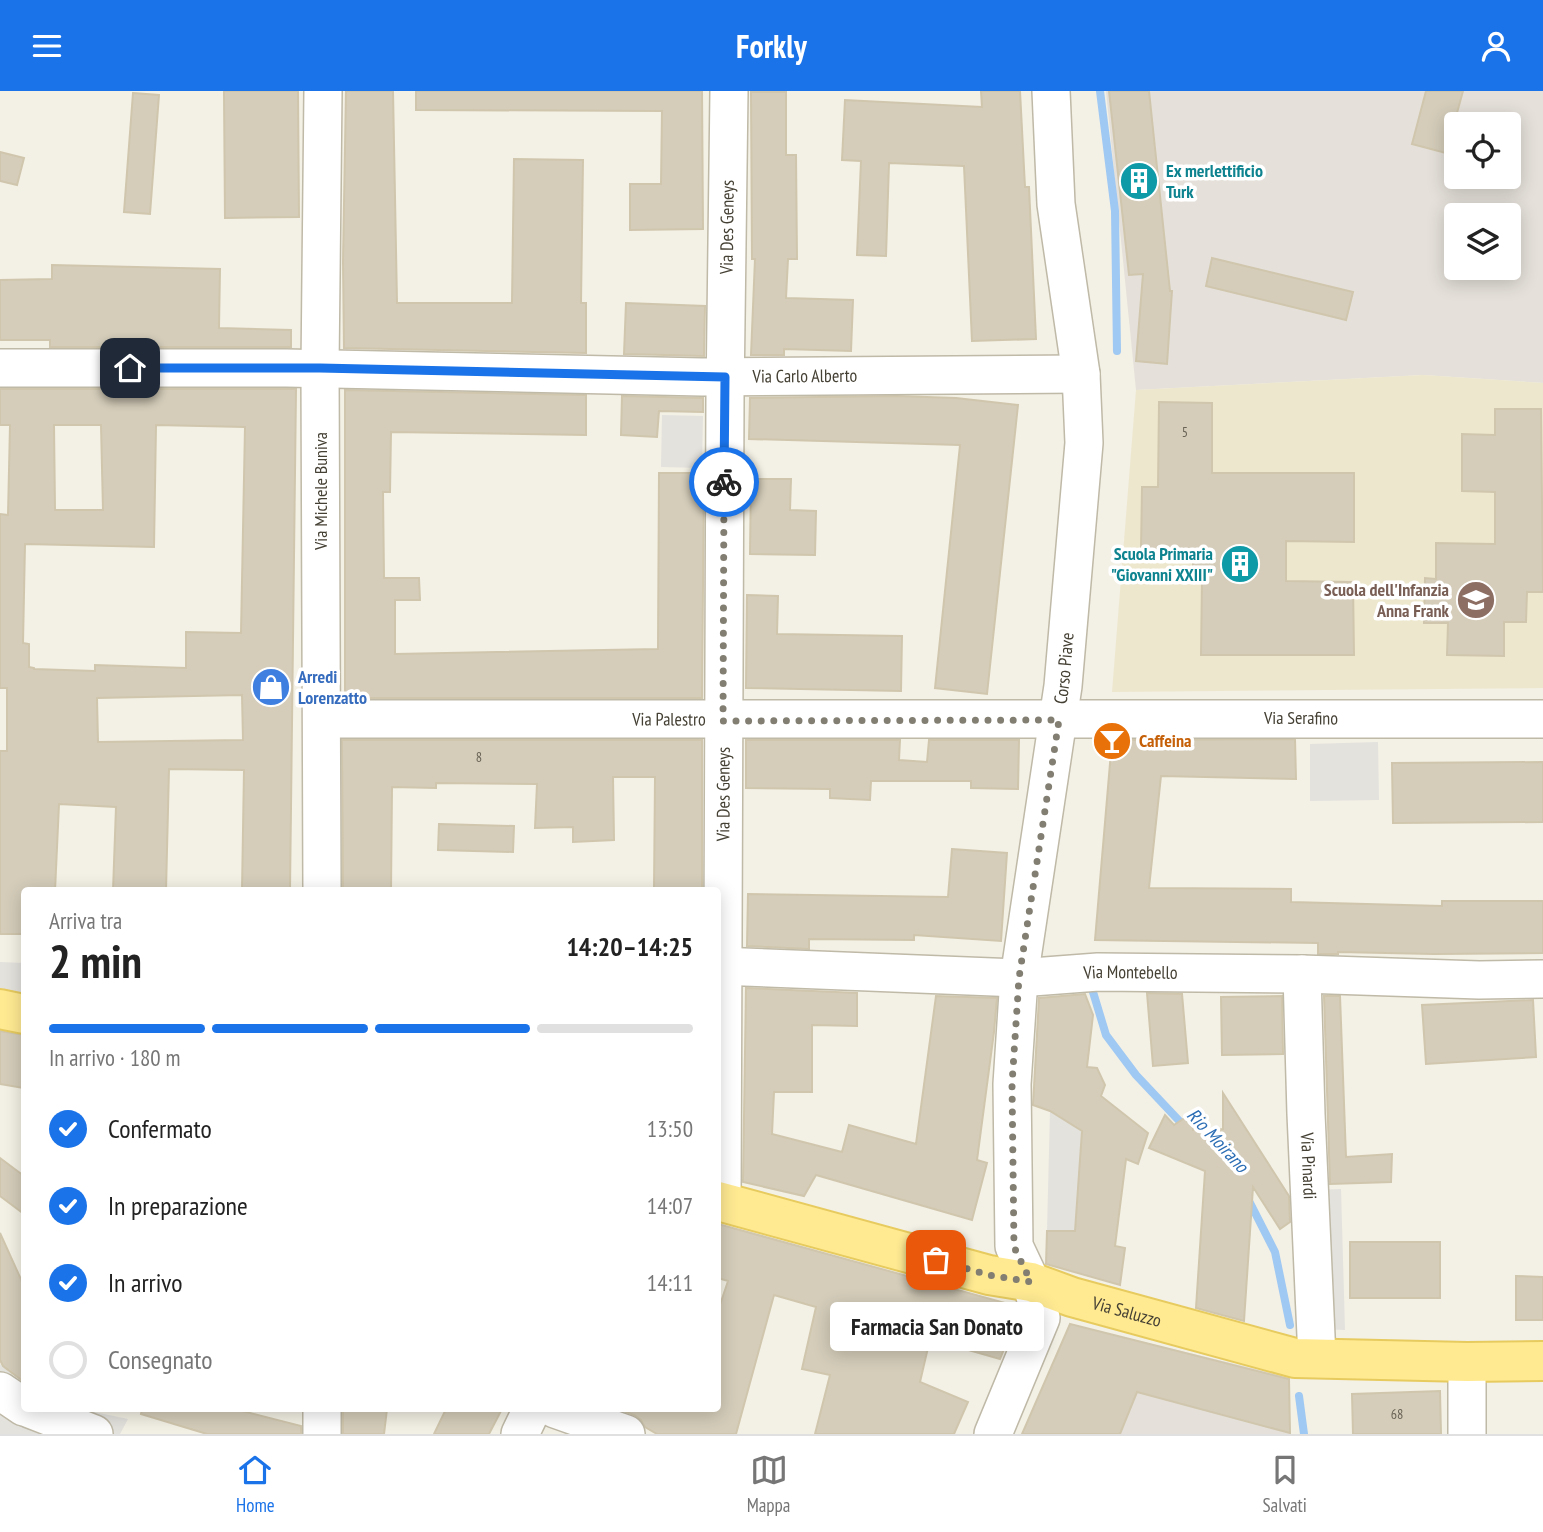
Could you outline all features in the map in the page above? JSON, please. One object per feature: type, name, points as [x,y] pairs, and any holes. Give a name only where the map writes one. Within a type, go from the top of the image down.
[{"type":"main road","points":[[0,1009],[21,1013]]},
{"type":"main road","name":"Via Saluzzo","points":[[721,1201],[989,1275],[1031,1282],[1072,1297],[1295,1358],[1543,1361]]},
{"type":"street","name":"Via Michele Buniva","points":[[323,91],[320,368],[323,887]]},
{"type":"street","name":"Via Des Geneys","points":[[721,966],[729,91]]},
{"type":"street","name":"Corso Piave","points":[[993,1434],[1041,1318],[1031,1282],[1014,1247],[1012,1084],[1019,978],[1059,720],[1084,443],[1081,374],[1056,204],[1051,91]]},
{"type":"street","name":"Via Carlo Alberto","points":[[0,368],[320,368],[725,377],[1081,374]]},
{"type":"street","name":"Via Serafino","points":[[1059,720],[1219,717],[1543,719]]},
{"type":"street","name":"Via Palestro","points":[[323,719],[1059,720]]},
{"type":"street","name":"Via Montebello","points":[[721,966],[1019,978],[1098,972],[1543,979]]},
{"type":"street","name":"Via Pinardi","points":[[1302,974],[1317,1358]]},
{"type":"street","points":[[1467,1362],[1467,1434]]},
{"type":"street","points":[[0,1391],[21,1404]]},
{"type":"street","points":[[38,1412],[94,1434]]},
{"type":"street","points":[[322,1412],[322,1434]]},
{"type":"street","points":[[520,1434],[531,1412]]},
{"type":"street","points":[[564,1412],[626,1434]]},
{"type":"shaded area","points":[[1106,91],[1543,91],[1543,383],[1423,375],[1136,390]]},
{"type":"shaded area","points":[[1423,375],[1543,383],[1543,688],[1112,692],[1136,390]]},
{"type":"shaded area","points":[[662,415],[703,416],[702,468],[661,467]]},
{"type":"shaded area","points":[[1378,742],[1379,800],[1310,801],[1310,744]]},
{"type":"shaded area","points":[[0,962],[21,963],[21,999],[0,995]]},
{"type":"shaded area","points":[[1050,1111],[1082,1131],[1075,1231],[1047,1231]]},
{"type":"shaded area","points":[[1341,1189],[1345,1330],[1323,1329],[1316,1190]]},
{"type":"shaded area","points":[[1070,1324],[1289,1377],[1290,1434],[1022,1434]]},
{"type":"shaded area","points":[[0,1364],[21,1382],[21,1412],[94,1412],[128,1419],[120,1434],[0,1434]]},
{"type":"building","points":[[224,91],[298,91],[299,217],[225,218]]},
{"type":"building","points":[[346,91],[393,91],[397,303],[512,303],[514,159],[583,160],[581,303],[586,303],[586,353],[344,348]]},
{"type":"building","points":[[416,91],[702,91],[703,229],[630,230],[630,184],[661,184],[662,111],[416,110]]},
{"type":"building","points":[[981,91],[1020,91],[1025,187],[1029,187],[1036,339],[972,341],[964,166],[889,163],[886,256],[857,255],[861,161],[842,160],[845,100],[982,107]]},
{"type":"building","name":"Ex merlettificio Turk","points":[[1109,91],[1149,91],[1172,291],[1167,364],[1136,361],[1143,274],[1129,275]]},
{"type":"building","points":[[1426,91],[1463,91],[1457,112],[1444,112],[1444,152],[1412,144]]},
{"type":"building","points":[[751,92],[786,92],[786,155],[796,155],[797,259],[788,259],[786,298],[853,300],[851,351],[784,349],[784,355],[751,355],[755,259],[752,259]]},
{"type":"building","points":[[133,93],[159,95],[150,214],[124,212]]},
{"type":"building","points":[[0,152],[24,158],[17,185],[0,181]]},
{"type":"building","points":[[1212,258],[1353,292],[1346,320],[1206,286]]},
{"type":"building","points":[[52,265],[220,269],[219,328],[291,330],[291,347],[50,347],[50,340],[0,340],[0,280],[52,279]]},
{"type":"building","points":[[626,303],[705,306],[704,356],[624,354]]},
{"type":"building","points":[[0,389],[296,389],[290,887],[242,887],[244,770],[169,769],[166,887],[113,887],[116,807],[59,804],[55,887],[21,887],[21,934],[0,934],[0,751],[7,751],[7,688],[0,688],[0,514],[8,515],[10,425],[0,425]],"holes":[[[54,425],[101,425],[103,510],[55,510]],[[156,425],[245,427],[241,633],[186,632],[186,668],[95,665],[95,671],[29,667],[29,644],[23,643],[25,544],[154,547]],[[242,695],[243,740],[98,742],[97,698]]]},
{"type":"building","points":[[345,390],[586,395],[586,435],[391,432],[390,492],[383,492],[384,578],[419,578],[420,600],[395,600],[395,654],[658,649],[659,473],[704,473],[702,698],[345,698]]},
{"type":"building","points":[[622,396],[703,398],[703,412],[659,411],[657,437],[621,435]]},
{"type":"building","points":[[750,398],[956,398],[1018,405],[987,694],[935,688],[960,445],[749,439]]},
{"type":"building","name":"Scuola Primaria \"Giovanni XXIII\"","points":[[1159,402],[1212,403],[1212,473],[1354,473],[1354,542],[1286,541],[1286,581],[1353,582],[1354,655],[1201,655],[1202,578],[1193,578],[1193,550],[1141,549],[1142,487],[1158,487]]},
{"type":"building","points":[[1495,409],[1541,409],[1543,592],[1527,592],[1526,622],[1504,622],[1504,656],[1447,655],[1448,623],[1424,623],[1425,578],[1436,579],[1436,543],[1495,544],[1495,492],[1462,491],[1462,434],[1495,435]]},
{"type":"building","points":[[751,479],[791,479],[790,510],[816,511],[815,555],[750,554]]},
{"type":"building","points":[[747,595],[778,596],[777,634],[902,636],[901,691],[746,688]]},
{"type":"building","points":[[1295,739],[1296,779],[1161,776],[1149,888],[1291,889],[1291,902],[1442,906],[1442,901],[1543,901],[1543,953],[1318,954],[1318,943],[1095,940],[1112,740]]},
{"type":"building","points":[[342,740],[702,740],[702,887],[654,887],[655,777],[613,777],[614,840],[573,842],[573,827],[535,828],[537,784],[436,783],[436,788],[392,787],[391,887],[343,887]]},
{"type":"building","points":[[746,740],[900,740],[899,760],[927,762],[929,740],[1019,740],[1018,789],[971,788],[971,781],[871,781],[870,800],[830,798],[830,789],[746,788]]},
{"type":"building","points":[[1543,762],[1543,822],[1393,823],[1392,763]]},
{"type":"building","points":[[439,824],[514,826],[513,852],[438,850]]},
{"type":"building","points":[[952,849],[1007,853],[1001,941],[914,935],[914,940],[809,939],[809,949],[747,946],[748,894],[948,897]]},
{"type":"building","points":[[746,988],[857,993],[857,1026],[812,1025],[812,1092],[774,1092],[772,1134],[842,1152],[849,1125],[916,1144],[936,996],[997,998],[977,1160],[987,1163],[972,1220],[816,1175],[804,1196],[743,1182]]},
{"type":"building","points":[[1147,993],[1182,994],[1188,1063],[1153,1066]]},
{"type":"building","points":[[1085,994],[1093,1015],[1087,1067],[1097,1068],[1105,1085],[1101,1096],[1148,1133],[1138,1164],[1126,1159],[1115,1246],[1125,1248],[1120,1285],[1046,1264],[1047,1231],[1075,1231],[1082,1131],[1050,1111],[1033,1105],[1039,998]]},
{"type":"building","points":[[1282,996],[1283,1054],[1222,1055],[1221,997]]},
{"type":"building","points":[[1324,996],[1340,996],[1346,1157],[1392,1154],[1391,1182],[1330,1184]]},
{"type":"building","points":[[1533,1000],[1536,1057],[1426,1064],[1422,1005]]},
{"type":"building","points":[[0,1031],[21,1034],[21,1088],[0,1084]]},
{"type":"building","points":[[1223,1093],[1289,1196],[1290,1222],[1280,1229],[1253,1187],[1244,1321],[1196,1308],[1205,1171],[1149,1148],[1165,1115],[1174,1125],[1192,1113],[1193,1130],[1223,1129]]},
{"type":"building","points":[[0,1158],[21,1174],[21,1212],[0,1196]]},
{"type":"building","points":[[721,1225],[1016,1306],[1018,1315],[1000,1359],[930,1339],[920,1382],[968,1402],[954,1434],[815,1434],[830,1375],[802,1369],[816,1307],[774,1295],[736,1434],[657,1434],[645,1427],[634,1415],[626,1412],[721,1412],[721,1302],[728,1281],[721,1279]]},
{"type":"building","points":[[0,1233],[21,1279],[21,1380],[3,1366],[0,1360]]},
{"type":"building","points":[[1350,1242],[1440,1242],[1440,1298],[1350,1298]]},
{"type":"building","points":[[1516,1276],[1543,1277],[1543,1320],[1516,1320]]},
{"type":"building","points":[[1070,1324],[1289,1379],[1290,1433],[1137,1392],[1120,1434],[1022,1434]]},
{"type":"building","points":[[1440,1391],[1441,1434],[1353,1434],[1352,1394]]},
{"type":"building","points":[[246,1412],[301,1426],[301,1434],[207,1434],[141,1414]]},
{"type":"building","points":[[343,1412],[387,1412],[384,1434],[343,1434]]},
{"type":"building","points":[[445,1412],[500,1412],[489,1434],[434,1434]]},
{"type":"waterway","points":[[1100,91],[1115,211],[1117,351]]},
{"type":"waterway","name":"Rio Moirano","points":[[1093,992],[1106,1035],[1136,1075],[1185,1127]]},
{"type":"waterway","name":"Rio Moirano","points":[[1247,1197],[1275,1252],[1290,1325]]},
{"type":"waterway","name":"Rio Moirano","points":[[1299,1396],[1304,1434]]},
{"type":"way so far","points":[[724,482],[723,721],[1059,720],[1019,978],[1012,1084],[1014,1247],[1031,1282],[989,1275],[936,1260]]},
{"type":"place","name":"Ex merlettificio Turk","points":[[1139,181]]},
{"type":"place","name":"Scuola Primaria \"Giovanni XXIII\"","points":[[1240,564]]},
{"type":"place","name":"Scuola dell'Infanzia Anna Frank","points":[[1476,600]]},
{"type":"place","name":"Arredi Lorenzatto","points":[[271,687]]},
{"type":"place","name":"Caffeina","points":[[1112,741]]},
{"type":"place","name":"Farmacia San Donato","points":[[936,1260]]},
{"type":"route","points":[[130,368],[320,368],[725,377],[724,482]]}]
